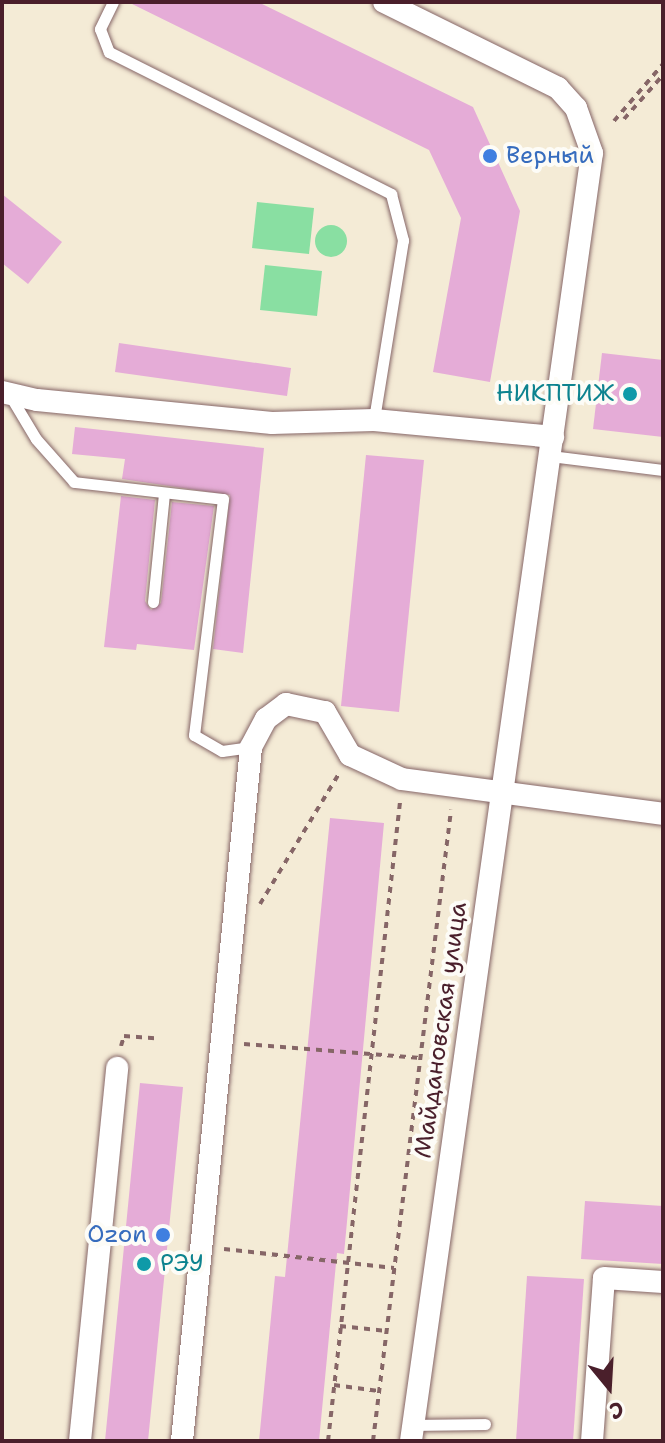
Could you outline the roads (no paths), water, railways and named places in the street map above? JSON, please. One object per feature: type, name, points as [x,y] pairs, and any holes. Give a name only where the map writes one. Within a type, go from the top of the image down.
[{"type":"street","name":"Майдановская улица","points":[[384,2],[558,88],[585,127],[592,175],[499,790],[412,1433]]},
{"type":"street","points":[[6,393],[272,423],[374,420],[552,447]]},
{"type":"street","points":[[182,1441],[251,747],[266,719],[286,704],[325,712],[350,755],[402,779],[663,814]]},
{"type":"street","points":[[80,1441],[117,1068]]},
{"type":"street","points":[[592,1441],[604,1278],[663,1282]]},
{"type":"lane","points":[[113,2],[100,29],[109,52],[391,194],[403,240],[374,420]]},
{"type":"lane","points":[[6,393],[36,439],[74,482],[223,499],[194,735],[222,751],[251,747]]},
{"type":"lane","points":[[552,447],[663,470]]},
{"type":"lane","points":[[153,602],[164,494]]},
{"type":"lane","points":[[412,1433],[485,1424]]},
{"type":"place","name":"Верный","points":[[490,156]]},
{"type":"place","name":"НИКПТИЖ","points":[[630,394]]},
{"type":"place","name":"Ozon","points":[[163,1235]]},
{"type":"place","name":"РЭУ","points":[[144,1264]]}]
